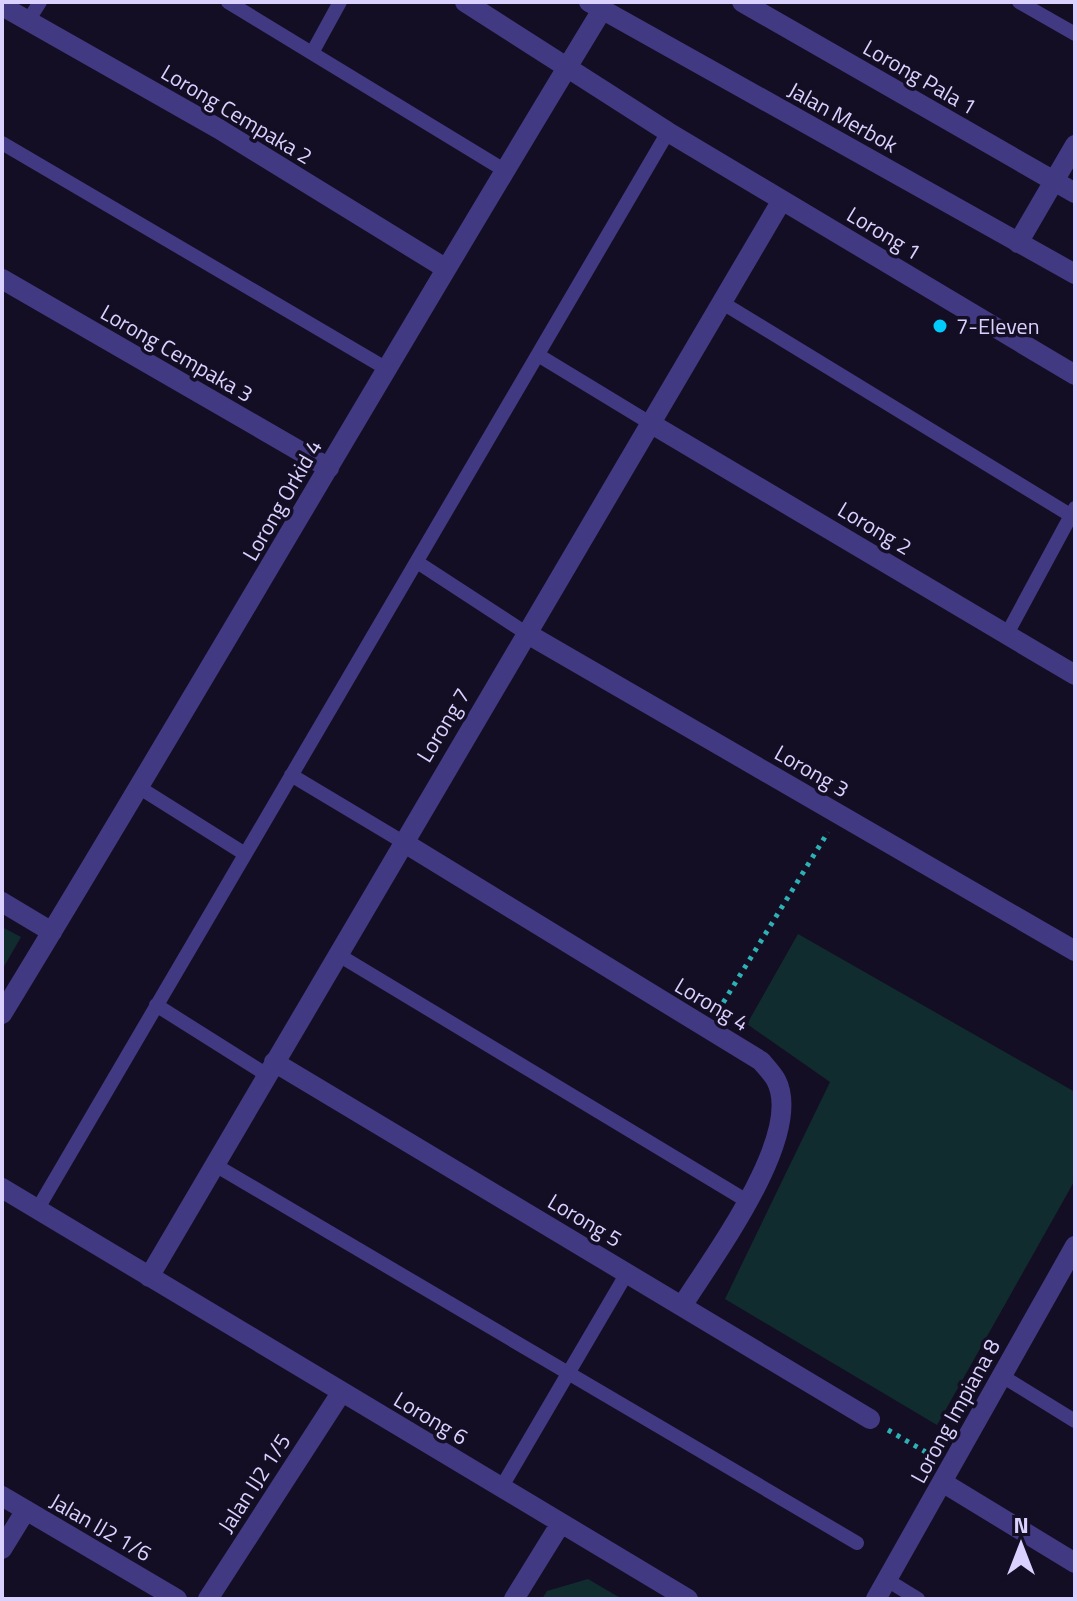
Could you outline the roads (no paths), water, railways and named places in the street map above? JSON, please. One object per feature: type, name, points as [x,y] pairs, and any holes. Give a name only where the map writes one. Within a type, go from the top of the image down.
[{"type":"street","name":"Lorong 1","points":[[465,2],[668,132],[1075,375]]},
{"type":"street","name":"Lorong Pala 1","points":[[742,2],[1075,193]]},
{"type":"street","name":"Lorong Cempaka 2","points":[[2,6],[219,129],[445,268]]},
{"type":"street","name":"Lorong Orkid 4","points":[[2,1014],[140,788],[445,268],[567,67],[595,6]]},
{"type":"street","name":"Jalan Merbok","points":[[595,6],[1075,274]]},
{"type":"street","points":[[1018,243],[1075,145]]},
{"type":"street","name":"Lorong 7","points":[[149,1277],[782,200]]},
{"type":"street","name":"Lorong Cempaka 3","points":[[2,279],[329,468]]},
{"type":"street","name":"Lorong 2","points":[[650,423],[1075,675]]},
{"type":"street","name":"Lorong 3","points":[[526,633],[1075,951]]},
{"type":"street","name":"Lorong 4","points":[[403,842],[761,1061],[777,1082],[781,1108],[777,1140],[765,1172],[682,1306]]},
{"type":"street","points":[[2,902],[52,932]]},
{"type":"street","name":"Lorong 5","points":[[270,1068],[627,1273],[870,1419]]},
{"type":"street","name":"Lorong 6","points":[[2,1188],[688,1599]]},
{"type":"street","name":"Lorong Impiana 8","points":[[876,1599],[1002,1376],[1066,1282],[1075,1246]]},
{"type":"street","name":"Jalan IJ2 1/5","points":[[208,1599],[341,1393]]},
{"type":"street","points":[[946,1474],[1075,1563]]},
{"type":"street","name":"Jalan IJ2 1/6","points":[[2,1496],[177,1599]]},
{"type":"street","points":[[2,1549],[26,1510]]},
{"type":"street","points":[[514,1599],[561,1523]]},
{"type":"lane","points":[[28,21],[40,2]]},
{"type":"lane","points":[[228,2],[504,170]]},
{"type":"lane","points":[[312,53],[340,2]]},
{"type":"lane","points":[[1019,2],[1075,34]]},
{"type":"lane","points":[[37,1210],[668,132]]},
{"type":"lane","points":[[2,143],[387,369]]},
{"type":"lane","points":[[721,302],[1073,513],[1007,634]]},
{"type":"lane","points":[[538,355],[650,423]]},
{"type":"lane","points":[[417,562],[526,633]]},
{"type":"lane","points":[[291,775],[403,842]]},
{"type":"lane","points":[[140,788],[245,854]]},
{"type":"lane","points":[[337,954],[747,1201]]},
{"type":"lane","points":[[156,1005],[270,1068]]},
{"type":"lane","points":[[215,1165],[568,1376],[857,1543]]},
{"type":"lane","points":[[501,1488],[627,1273]]},
{"type":"lane","points":[[1002,1376],[1075,1421]]},
{"type":"lane","points":[[887,1580],[918,1599]]},
{"type":"place","name":"7-Eleven","points":[[940,326]]}]
